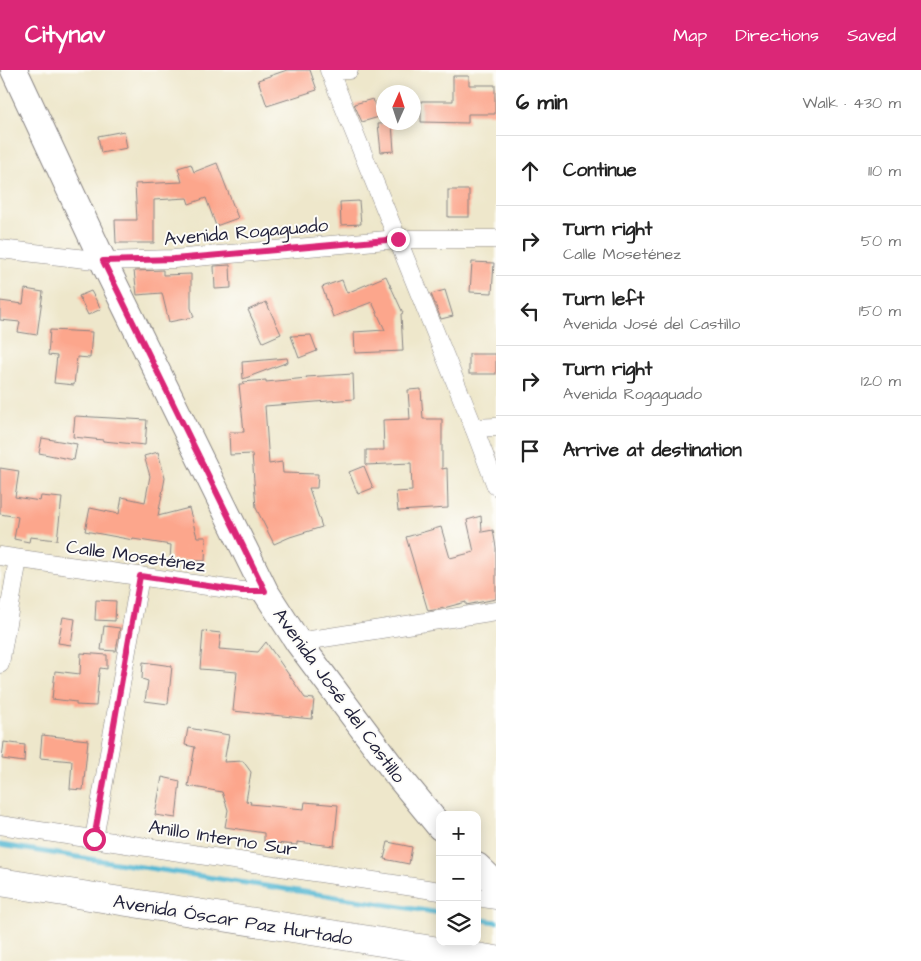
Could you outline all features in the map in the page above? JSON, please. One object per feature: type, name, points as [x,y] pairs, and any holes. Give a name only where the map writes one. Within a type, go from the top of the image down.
[{"type":"highway","name":"Avenida Óscar Paz Hurtado","points":[[0,882],[496,960]]},
{"type":"main road","name":"Avenida José del Castillo","points":[[14,70],[103,261],[265,591],[298,642],[399,778],[436,822]]},
{"type":"main road","points":[[481,870],[496,884]]},
{"type":"street","points":[[349,70],[329,70],[496,486]]},
{"type":"street","name":"Avenida Rogaguado","points":[[0,249],[103,261],[174,259],[398,239],[496,239]]},
{"type":"street","points":[[474,428],[496,427]]},
{"type":"street","name":"Calle Moseténez","points":[[0,556],[242,591],[265,591]]},
{"type":"street","points":[[0,664],[18,559]]},
{"type":"street","points":[[94,839],[140,576]]},
{"type":"street","points":[[298,642],[496,611]]},
{"type":"street","name":"Anillo Interno Sur","points":[[0,825],[436,891]]},
{"type":"street","points":[[481,898],[496,900]]},
{"type":"building","points":[[287,70],[310,70],[317,90],[267,106],[258,80]]},
{"type":"building","points":[[453,76],[469,76],[469,85],[495,85],[495,114],[468,114],[468,123],[421,122],[421,101],[453,101]]},
{"type":"building","points":[[373,99],[376,108],[376,118],[362,122],[354,104]]},
{"type":"building","points":[[379,130],[392,130],[394,151],[381,152]]},
{"type":"building","points":[[124,131],[127,148],[101,153],[98,136]]},
{"type":"building","points":[[217,163],[238,218],[216,226],[206,198],[189,204],[187,198],[154,200],[154,243],[116,243],[115,220],[137,220],[135,184],[182,182],[178,168],[191,164],[194,172]]},
{"type":"building","points":[[448,190],[469,190],[469,217],[448,217]]},
{"type":"building","points":[[359,201],[361,224],[341,225],[340,202]]},
{"type":"building","points":[[472,262],[494,263],[492,293],[470,292]]},
{"type":"building","points":[[230,265],[231,288],[215,289],[214,266]]},
{"type":"building","points":[[163,270],[163,275],[191,274],[191,308],[194,317],[169,322],[162,293],[137,295],[134,271]]},
{"type":"building","points":[[386,276],[403,313],[401,314],[403,351],[355,353],[354,332],[385,330],[372,302],[333,317],[322,287],[342,280],[347,293]]},
{"type":"building","points":[[25,289],[43,292],[37,335],[18,332],[20,322],[0,320],[0,301],[23,304]]},
{"type":"building","points":[[445,290],[453,316],[441,319],[431,294]]},
{"type":"building","points":[[91,291],[101,309],[88,315],[79,296]]},
{"type":"building","points":[[266,302],[281,334],[263,342],[248,310]]},
{"type":"building","points":[[50,330],[92,332],[90,358],[77,357],[74,385],[54,383],[57,356],[48,355]]},
{"type":"building","points":[[311,335],[317,351],[299,358],[291,336]]},
{"type":"building","points":[[469,354],[496,354],[496,374],[469,374]]},
{"type":"building","points":[[287,358],[288,362],[243,379],[242,362]]},
{"type":"building","points":[[353,374],[354,399],[265,406],[269,464],[282,462],[283,473],[318,474],[317,488],[309,488],[322,527],[274,544],[256,508],[252,454],[230,455],[229,432],[244,432],[239,384],[244,384],[243,382],[266,380],[266,382]]},
{"type":"building","points":[[421,389],[423,419],[442,419],[442,469],[447,468],[448,508],[398,511],[396,492],[412,491],[411,463],[366,465],[366,450],[384,450],[383,420],[410,419],[408,390]]},
{"type":"building","points":[[75,416],[147,420],[145,445],[73,437]]},
{"type":"building","points":[[42,438],[77,444],[74,460],[39,453]]},
{"type":"building","points":[[158,452],[165,478],[158,516],[189,508],[197,537],[206,537],[205,561],[170,560],[171,545],[85,531],[90,508],[119,514],[122,497],[145,502],[150,476],[144,456]]},
{"type":"building","points":[[364,466],[373,488],[358,494],[349,472]]},
{"type":"building","points":[[0,468],[19,471],[15,497],[40,501],[41,496],[62,498],[57,540],[30,537],[29,542],[14,539],[18,517],[0,514]]},
{"type":"building","points":[[481,516],[482,532],[493,530],[496,547],[496,599],[466,605],[466,602],[428,611],[406,537],[441,527],[450,558],[474,552],[467,520]]},
{"type":"building","points":[[96,600],[116,601],[115,621],[95,620]]},
{"type":"building","points":[[63,617],[75,619],[71,645],[58,643]]},
{"type":"building","points":[[104,626],[120,628],[116,651],[101,650]]},
{"type":"building","points":[[203,631],[221,633],[219,649],[258,652],[266,642],[305,698],[314,699],[312,719],[233,711],[237,672],[200,669]]},
{"type":"building","points":[[81,653],[107,655],[107,669],[100,668],[96,706],[76,705],[76,702],[52,699],[55,671],[80,674]]},
{"type":"building","points":[[143,662],[172,666],[168,704],[145,701],[148,681],[142,679]]},
{"type":"building","points":[[188,728],[229,735],[224,762],[243,761],[251,772],[246,801],[251,802],[250,804],[304,809],[305,802],[338,805],[334,846],[297,842],[297,845],[264,842],[264,833],[225,827],[228,810],[222,792],[188,786],[195,747],[185,745]]},
{"type":"building","points":[[42,735],[88,740],[83,790],[70,789],[72,761],[40,758]]},
{"type":"building","points":[[4,742],[25,745],[24,762],[2,759]]},
{"type":"building","points":[[162,777],[180,781],[176,818],[155,815]]},
{"type":"building","points":[[388,842],[412,847],[409,864],[384,859]]},
{"type":"waterway","points":[[0,845],[436,912]]},
{"type":"waterway","points":[[481,920],[496,922]]},
{"type":"route","points":[[94,839],[140,576],[242,591],[265,591],[103,261],[174,259],[398,239]]}]
